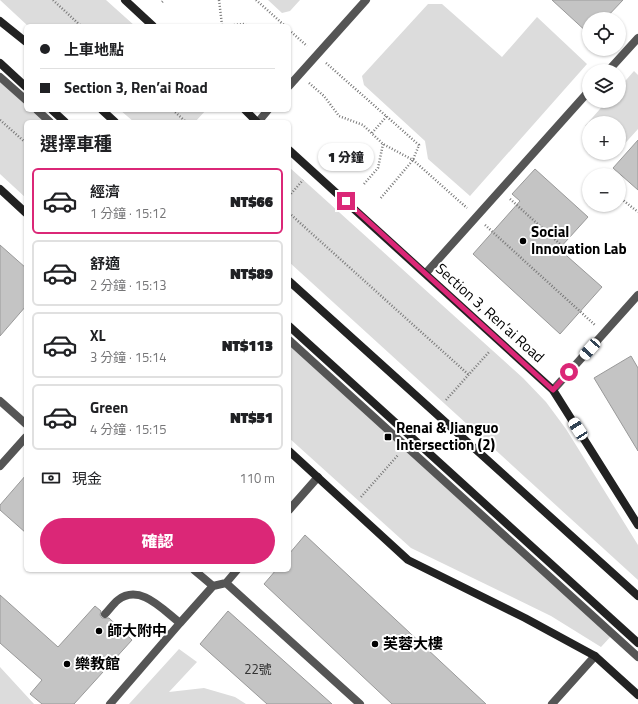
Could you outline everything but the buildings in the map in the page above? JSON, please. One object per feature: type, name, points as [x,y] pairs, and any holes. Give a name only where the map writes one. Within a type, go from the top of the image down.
[{"type":"main road","points":[[125,0],[151,24]]},
{"type":"main road","points":[[0,21],[24,40]]},
{"type":"main road","points":[[0,63],[24,85]]},
{"type":"main road","points":[[54,112],[63,120]]},
{"type":"main road","points":[[104,112],[113,120]]},
{"type":"main road","points":[[247,112],[256,120]]},
{"type":"main road","name":"Section 3, Ren’ai Road","points":[[291,152],[553,390],[638,525]]},
{"type":"main road","points":[[0,189],[24,211]]},
{"type":"main road","points":[[291,284],[638,596]]},
{"type":"main road","points":[[291,328],[638,643]]},
{"type":"main road","points":[[291,453],[408,560],[525,618],[595,656],[638,695]]},
{"type":"street","points":[[291,84],[366,0]]},
{"type":"street","points":[[614,64],[638,38]]},
{"type":"street","points":[[0,77],[24,98]]},
{"type":"street","points":[[426,273],[499,189],[582,99]]},
{"type":"street","points":[[39,112],[48,120]]},
{"type":"street","points":[[260,120],[266,112]]},
{"type":"street","points":[[553,390],[638,295]]},
{"type":"street","points":[[291,342],[638,657]]},
{"type":"street","points":[[0,401],[24,422]]},
{"type":"street","points":[[0,466],[24,438]]},
{"type":"street","points":[[291,508],[318,477]]},
{"type":"street","points":[[196,572],[213,586]]},
{"type":"street","points":[[110,704],[213,586],[226,583],[235,572]]},
{"type":"street","points":[[226,583],[360,704]]},
{"type":"street","points":[[105,614],[119,600],[132,594],[146,596],[180,623]]},
{"type":"street","points":[[552,704],[595,656]]},
{"type":"path","points":[[53,0],[79,24]]},
{"type":"path","points":[[219,0],[222,24]]},
{"type":"path","points":[[256,0],[283,24]]},
{"type":"path","points":[[291,32],[419,145],[413,160],[380,199]]},
{"type":"path","points":[[299,74],[324,96],[339,116],[362,125],[383,144],[413,160],[596,326]]},
{"type":"path","points":[[175,112],[184,120]]},
{"type":"path","points":[[372,133],[387,116]]},
{"type":"path","points":[[0,120],[24,141]]},
{"type":"path","points":[[364,184],[378,168],[383,144]]},
{"type":"path","points":[[291,194],[312,170]]},
{"type":"path","points":[[499,189],[571,254],[580,243]]},
{"type":"path","points":[[626,203],[638,212]]},
{"type":"path","points":[[291,215],[469,375]]},
{"type":"path","points":[[446,400],[489,352]]},
{"type":"path","points":[[361,497],[401,452]]},
{"type":"shaded area","points":[[0,0],[106,0],[133,24],[26,24]]},
{"type":"shaded area","points":[[268,0],[300,0],[290,11],[282,13]]},
{"type":"shaded area","points":[[428,4],[442,4],[502,57],[537,17],[587,64],[582,64],[582,70],[470,196],[428,159],[425,141],[364,85],[362,76]]},
{"type":"shaded area","points":[[634,71],[638,75],[638,129],[626,142],[626,116],[594,116],[601,108],[626,108],[626,80]]},
{"type":"shaded area","points":[[0,77],[24,99],[24,112],[38,112],[47,120],[24,120],[24,196],[0,174]]},
{"type":"shaded area","points":[[122,112],[204,112],[197,120],[132,120]]},
{"type":"shaded area","points":[[291,169],[523,378],[546,402],[566,429],[638,545],[638,580],[291,264]]},
{"type":"shaded area","points":[[291,342],[613,634],[601,647],[551,616],[411,548],[291,440]]},
{"type":"shaded area","points":[[179,649],[197,662],[169,692],[204,688],[235,697],[246,704],[129,704]]},
{"type":"shaded area","points":[[0,667],[34,704],[0,704]]},
{"type":"place","name":"Social Innovation Lab","points":[[523,241]]},
{"type":"place","name":"Renai & Jianguo Intersection (2)","points":[[388,437]]},
{"type":"place","name":"師大附中","points":[[99,631]]},
{"type":"place","name":"芙蓉大樓","points":[[375,644]]},
{"type":"place","name":"樂教館","points":[[67,664]]},
{"type":"route","points":[[346,201],[553,390],[569,372]]}]
